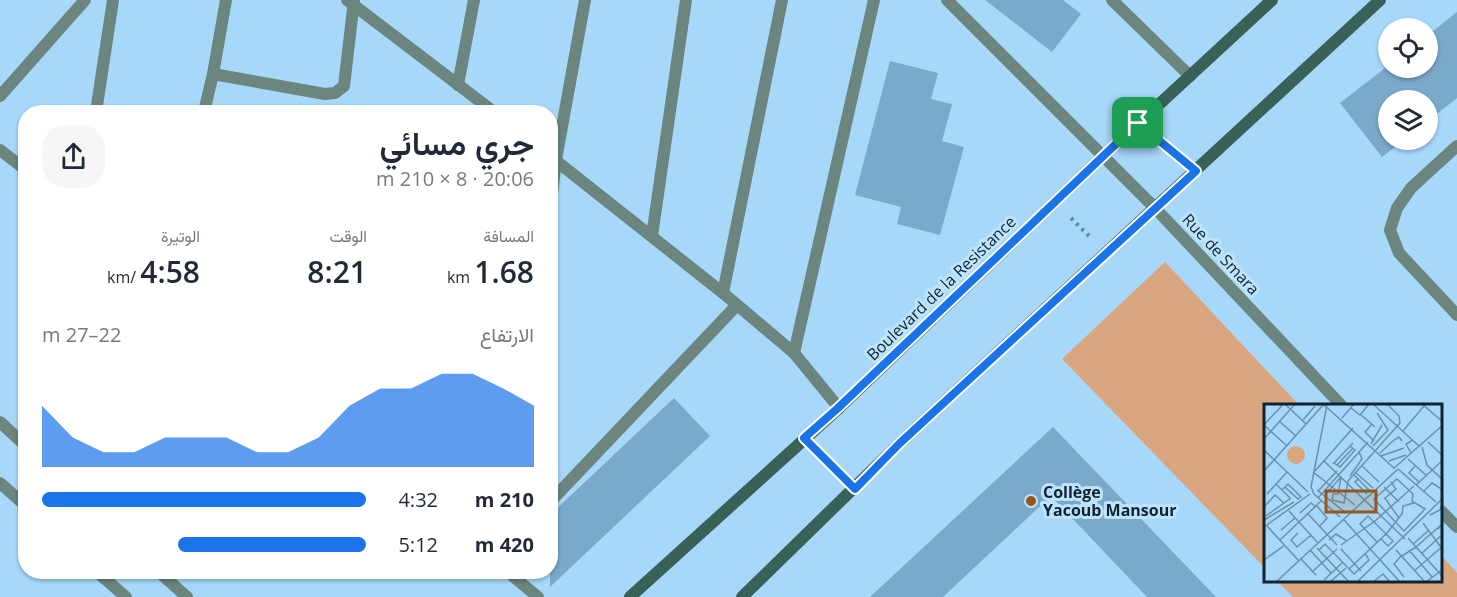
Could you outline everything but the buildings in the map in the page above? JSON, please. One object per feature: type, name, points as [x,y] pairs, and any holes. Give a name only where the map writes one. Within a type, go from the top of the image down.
[{"type":"main road","name":"Boulevard de la Resistance","points":[[630,597],[838,408],[1138,123],[1272,0]]},
{"type":"main road","points":[[742,597],[900,443],[1380,0]]},
{"type":"street","points":[[0,96],[85,0]]},
{"type":"street","points":[[97,105],[113,0]]},
{"type":"street","points":[[206,105],[226,0]]},
{"type":"street","points":[[458,85],[474,0]]},
{"type":"street","points":[[558,133],[585,0]]},
{"type":"street","points":[[652,236],[687,0]]},
{"type":"street","points":[[723,293],[782,0]]},
{"type":"street","points":[[794,353],[874,0]]},
{"type":"street","name":"Rue de Smara","points":[[947,0],[1155,208],[1340,404]]},
{"type":"street","points":[[1112,0],[1190,76]]},
{"type":"street","points":[[213,74],[311,92],[335,93],[344,86],[351,2]]},
{"type":"street","points":[[351,2],[485,105]]},
{"type":"street","points":[[1457,146],[1411,188],[1397,208],[1390,230],[1399,253],[1457,315]]},
{"type":"street","points":[[0,150],[18,164]]},
{"type":"street","points":[[558,162],[723,293],[794,353],[838,408]]},
{"type":"street","points":[[558,494],[736,305]]},
{"type":"street","points":[[0,422],[18,439]]},
{"type":"street","points":[[0,483],[18,499]]},
{"type":"street","points":[[1442,512],[1457,527]]},
{"type":"street","points":[[106,579],[126,597]]},
{"type":"street","points":[[167,579],[187,597]]},
{"type":"street","points":[[516,579],[538,597]]},
{"type":"path","points":[[1138,123],[1196,171]]},
{"type":"path","points":[[1056,201],[1106,254]]},
{"type":"path","points":[[804,438],[855,489]]},
{"type":"shaded area","points":[[1165,262],[1298,404],[1264,404],[1264,567],[1062,359]]},
{"type":"shaded area","points":[[1442,556],[1457,573],[1457,597],[1293,597],[1278,582],[1442,582]]},
{"type":"place","name":"Collège Yacoub Mansour","points":[[1031,501]]},
{"type":"route","points":[[1138,123],[1196,171],[900,443],[855,489],[804,438],[1138,123]]}]
